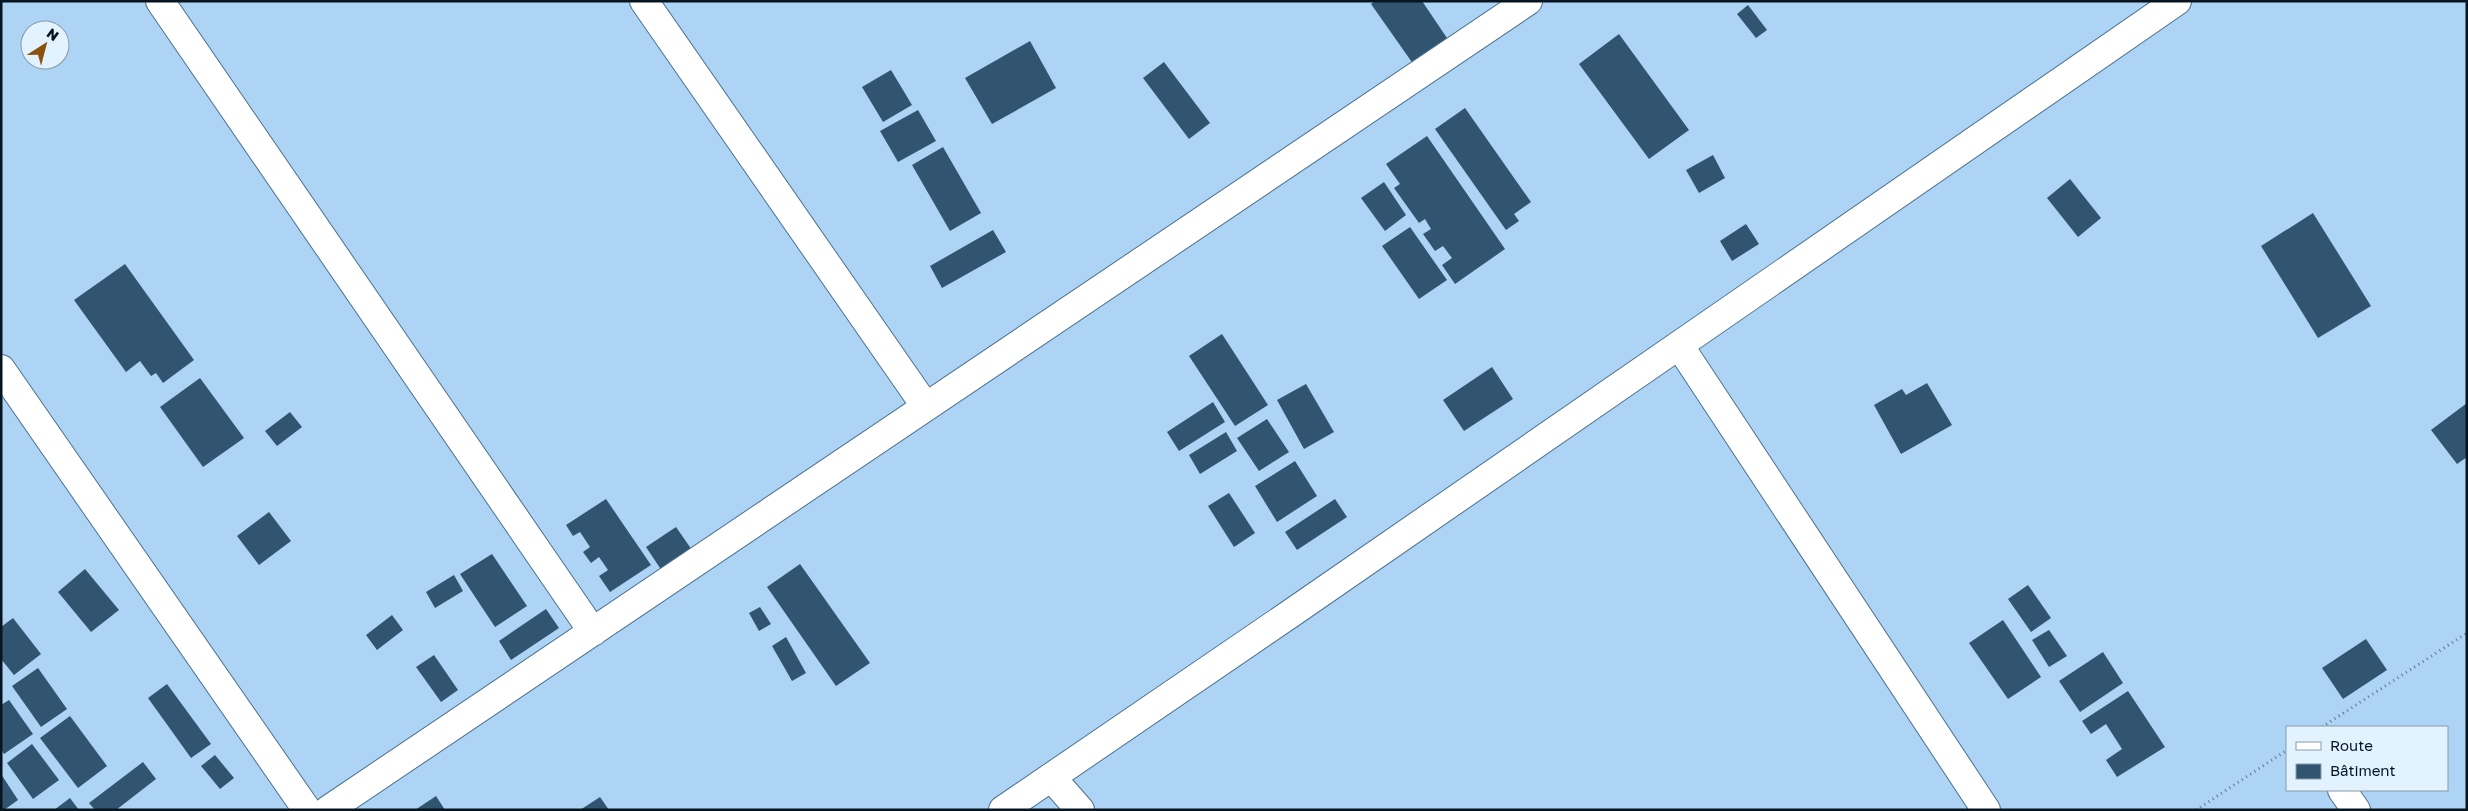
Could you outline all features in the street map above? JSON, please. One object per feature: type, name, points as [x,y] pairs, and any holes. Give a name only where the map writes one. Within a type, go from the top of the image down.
[{"type":"street","points":[[160,1],[593,632]]},
{"type":"street","points":[[644,1],[926,407]]},
{"type":"street","points":[[328,810],[1528,1]]},
{"type":"street","points":[[1003,810],[2177,1]]},
{"type":"street","points":[[1680,345],[1986,810]]},
{"type":"street","points":[[1,369],[308,810]]},
{"type":"street","points":[[1051,777],[1080,810]]},
{"type":"street","points":[[2343,791],[2356,810]]},
{"type":"path","points":[[2324,726],[2467,633]]},
{"type":"path","points":[[2196,810],[2286,751]]},
{"type":"building","points":[[1375,1],[1422,1],[1451,44],[1416,68],[1371,4]]},
{"type":"building","points":[[1748,5],[1767,30],[1756,38],[1737,14]]},
{"type":"building","points":[[1619,34],[1689,130],[1649,159],[1579,64]]},
{"type":"building","points":[[1030,41],[1056,88],[992,124],[965,78]]},
{"type":"building","points":[[1164,62],[1210,123],[1189,139],[1143,78]]},
{"type":"building","points":[[891,70],[912,105],[883,122],[862,87]]},
{"type":"building","points":[[1465,108],[1531,202],[1514,214],[1519,221],[1506,230],[1435,129]]},
{"type":"building","points":[[918,110],[936,141],[898,162],[880,131]]},
{"type":"building","points":[[1427,136],[1505,249],[1455,284],[1442,265],[1452,258],[1443,246],[1435,251],[1423,234],[1431,229],[1425,219],[1419,223],[1394,188],[1400,184],[1386,164]]},
{"type":"building","points":[[943,147],[981,213],[950,231],[912,165]]},
{"type":"building","points":[[1713,155],[1725,178],[1699,193],[1686,170]]},
{"type":"building","points":[[2070,179],[2101,218],[2078,237],[2047,198]]},
{"type":"building","points":[[1384,182],[1406,215],[1385,231],[1361,198]]},
{"type":"building","points":[[2313,213],[2371,306],[2318,338],[2261,246]]},
{"type":"building","points":[[1746,224],[1759,244],[1732,261],[1720,241]]},
{"type":"building","points":[[1410,227],[1447,280],[1419,299],[1382,246]]},
{"type":"building","points":[[993,230],[1006,252],[942,288],[930,266]]},
{"type":"building","points":[[125,264],[194,360],[163,383],[156,373],[151,376],[140,361],[126,372],[74,300]]},
{"type":"building","points":[[1222,334],[1268,405],[1235,426],[1189,356]]},
{"type":"building","points":[[1492,367],[1513,399],[1464,431],[1443,400]]},
{"type":"building","points":[[200,378],[244,438],[203,467],[160,407]]},
{"type":"building","points":[[1927,383],[1952,425],[1901,454],[1874,405],[1902,389],[1906,395]]},
{"type":"building","points":[[1306,384],[1334,432],[1304,449],[1277,400]]},
{"type":"building","points":[[1213,402],[1225,422],[1179,451],[1167,432]]},
{"type":"building","points":[[2467,403],[2467,457],[2457,464],[2431,430]]},
{"type":"building","points":[[290,412],[302,427],[277,446],[265,431]]},
{"type":"building","points":[[1267,419],[1289,452],[1259,471],[1237,438]]},
{"type":"building","points":[[1226,432],[1237,451],[1200,474],[1189,455]]},
{"type":"building","points":[[1295,461],[1317,496],[1277,522],[1255,486]]},
{"type":"building","points":[[1229,493],[1255,533],[1234,547],[1208,506]]},
{"type":"building","points":[[606,499],[651,565],[610,592],[599,576],[608,570],[599,557],[591,563],[583,552],[590,547],[580,532],[573,536],[566,525]]},
{"type":"building","points":[[1335,499],[1347,517],[1297,550],[1285,532]]},
{"type":"building","points":[[269,512],[291,541],[259,565],[237,536]]},
{"type":"building","points":[[676,527],[692,550],[662,571],[646,547]]},
{"type":"building","points":[[492,554],[527,606],[495,627],[460,574]]},
{"type":"building","points":[[800,564],[870,663],[836,686],[767,587]]},
{"type":"building","points":[[85,569],[119,610],[91,632],[58,592]]},
{"type":"building","points":[[454,575],[463,591],[435,608],[426,592]]},
{"type":"building","points":[[2028,585],[2051,618],[2031,632],[2008,599]]},
{"type":"building","points":[[760,607],[771,624],[759,631],[749,613]]},
{"type":"building","points":[[546,609],[559,628],[511,660],[499,641]]},
{"type":"building","points":[[392,615],[403,630],[377,650],[366,635]]},
{"type":"building","points":[[13,618],[41,654],[14,675],[1,659],[1,627]]},
{"type":"building","points":[[2003,620],[2041,677],[2008,699],[1969,643]]},
{"type":"building","points":[[2049,630],[2067,656],[2049,667],[2032,640]]},
{"type":"building","points":[[786,637],[806,673],[792,681],[772,646]]},
{"type":"building","points":[[2366,639],[2387,670],[2343,699],[2322,668]]},
{"type":"building","points":[[2103,652],[2123,683],[2080,712],[2059,681]]},
{"type":"building","points":[[434,655],[458,690],[441,702],[416,667]]},
{"type":"building","points":[[38,668],[67,709],[41,727],[12,686]]},
{"type":"building","points":[[167,684],[211,744],[191,758],[148,698]]},
{"type":"building","points":[[2128,691],[2165,747],[2117,777],[2106,760],[2122,749],[2106,724],[2091,734],[2082,721]]},
{"type":"building","points":[[9,700],[33,734],[4,754],[1,749],[1,705]]},
{"type":"building","points":[[70,716],[107,766],[78,788],[40,738]]},
{"type":"building","points":[[32,744],[59,780],[33,799],[7,763]]},
{"type":"building","points":[[215,755],[234,778],[220,789],[201,766]]},
{"type":"building","points":[[143,762],[156,779],[116,810],[95,810],[89,803]]},
{"type":"building","points":[[1,774],[18,800],[4,810],[1,810]]},
{"type":"building","points":[[436,796],[445,810],[415,810]]},
{"type":"building","points":[[600,797],[609,810],[580,810]]},
{"type":"building","points":[[70,798],[79,810],[54,810]]}]
